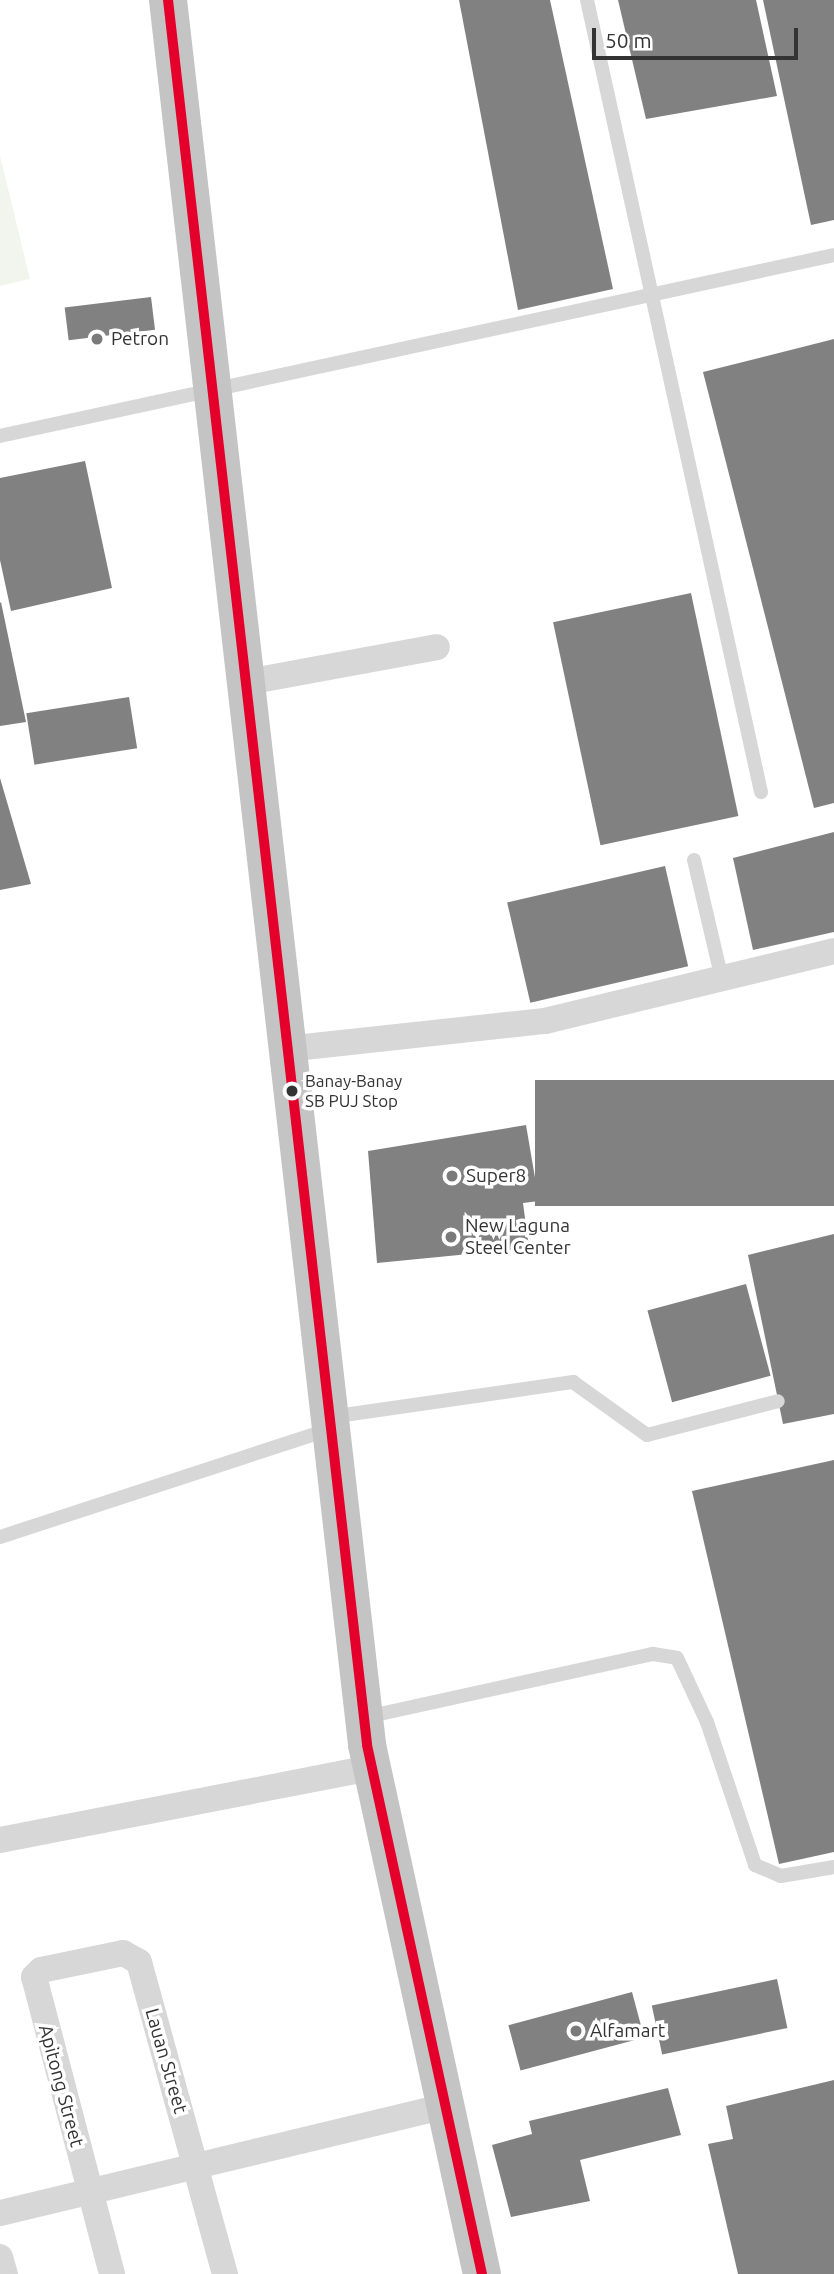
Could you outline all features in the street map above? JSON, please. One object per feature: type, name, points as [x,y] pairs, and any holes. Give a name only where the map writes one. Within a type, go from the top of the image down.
[{"type":"highway","points":[[168,0],[215,390],[286,1049],[371,1768],[441,2107],[482,2274]]},
{"type":"street","points":[[247,682],[437,647]]},
{"type":"street","points":[[286,1049],[545,1021],[834,951]]},
{"type":"street","points":[[0,1840],[371,1768]]},
{"type":"street","name":"Lauan Street","points":[[34,1977],[41,1970],[133,1954],[225,2274]]},
{"type":"street","name":"Apitong Street","points":[[34,1977],[112,2274]]},
{"type":"street","points":[[0,2213],[197,2170],[441,2107]]},
{"type":"street","points":[[0,2257],[5,2274]]},
{"type":"lane","points":[[587,0],[761,792]]},
{"type":"lane","points":[[0,436],[834,255]]},
{"type":"lane","points":[[694,860],[722,979]]},
{"type":"lane","points":[[0,1537],[329,1423],[573,1382],[647,1435],[778,1401]]},
{"type":"lane","points":[[364,1717],[653,1654],[677,1658],[707,1722],[755,1865],[782,1876],[834,1867]]},
{"type":"shaded area","points":[[0,156],[30,279],[0,286]]},
{"type":"building","points":[[459,0],[550,0],[613,289],[518,310]]},
{"type":"building","points":[[618,0],[756,0],[777,96],[646,119]]},
{"type":"building","points":[[763,0],[834,0],[834,220],[811,225]]},
{"type":"building","points":[[151,297],[155,330],[69,340],[65,308]]},
{"type":"building","points":[[834,339],[834,803],[814,808],[703,372]]},
{"type":"building","points":[[85,461],[112,588],[11,611],[0,560],[0,478]]},
{"type":"building","points":[[691,593],[738,816],[600,845],[553,622]]},
{"type":"building","points":[[0,603],[26,722],[0,726]]},
{"type":"building","points":[[129,697],[137,748],[34,765],[26,713]]},
{"type":"building","points":[[0,778],[31,884],[0,890]]},
{"type":"building","points":[[834,832],[834,932],[753,950],[733,858]]},
{"type":"building","points":[[665,866],[688,966],[530,1003],[507,902]]},
{"type":"building","points":[[535,1080],[834,1080],[834,1206],[535,1206]]},
{"type":"building","name":"Super8","points":[[526,1125],[539,1201],[523,1203],[529,1248],[377,1263],[368,1151]]},
{"type":"building","points":[[834,1234],[834,1414],[783,1424],[748,1255]]},
{"type":"building","points":[[746,1284],[771,1376],[672,1402],[647,1310]]},
{"type":"building","points":[[834,1460],[834,1852],[779,1864],[692,1491]]},
{"type":"building","points":[[777,1979],[787,2028],[662,2055],[652,2006]]},
{"type":"building","name":"Alfamart","points":[[632,1992],[644,2037],[521,2071],[508,2025]]},
{"type":"building","points":[[834,2080],[834,2274],[738,2274],[708,2144],[733,2139],[726,2106]]},
{"type":"building","points":[[668,2088],[681,2135],[580,2160],[590,2201],[511,2217],[492,2145],[532,2134],[529,2121]]},
{"type":"transit line","points":[[168,0],[367,1745],[482,2274]]},
{"type":"place","name":"Petron","points":[[97,339]]},
{"type":"place","name":"Banay-Banay SB PUJ Stop","points":[[292,1091]]},
{"type":"place","name":"Super8","points":[[452,1176]]},
{"type":"place","name":"New Laguna Steel Center","points":[[451,1237]]},
{"type":"place","name":"Alfamart","points":[[576,2031]]}]
